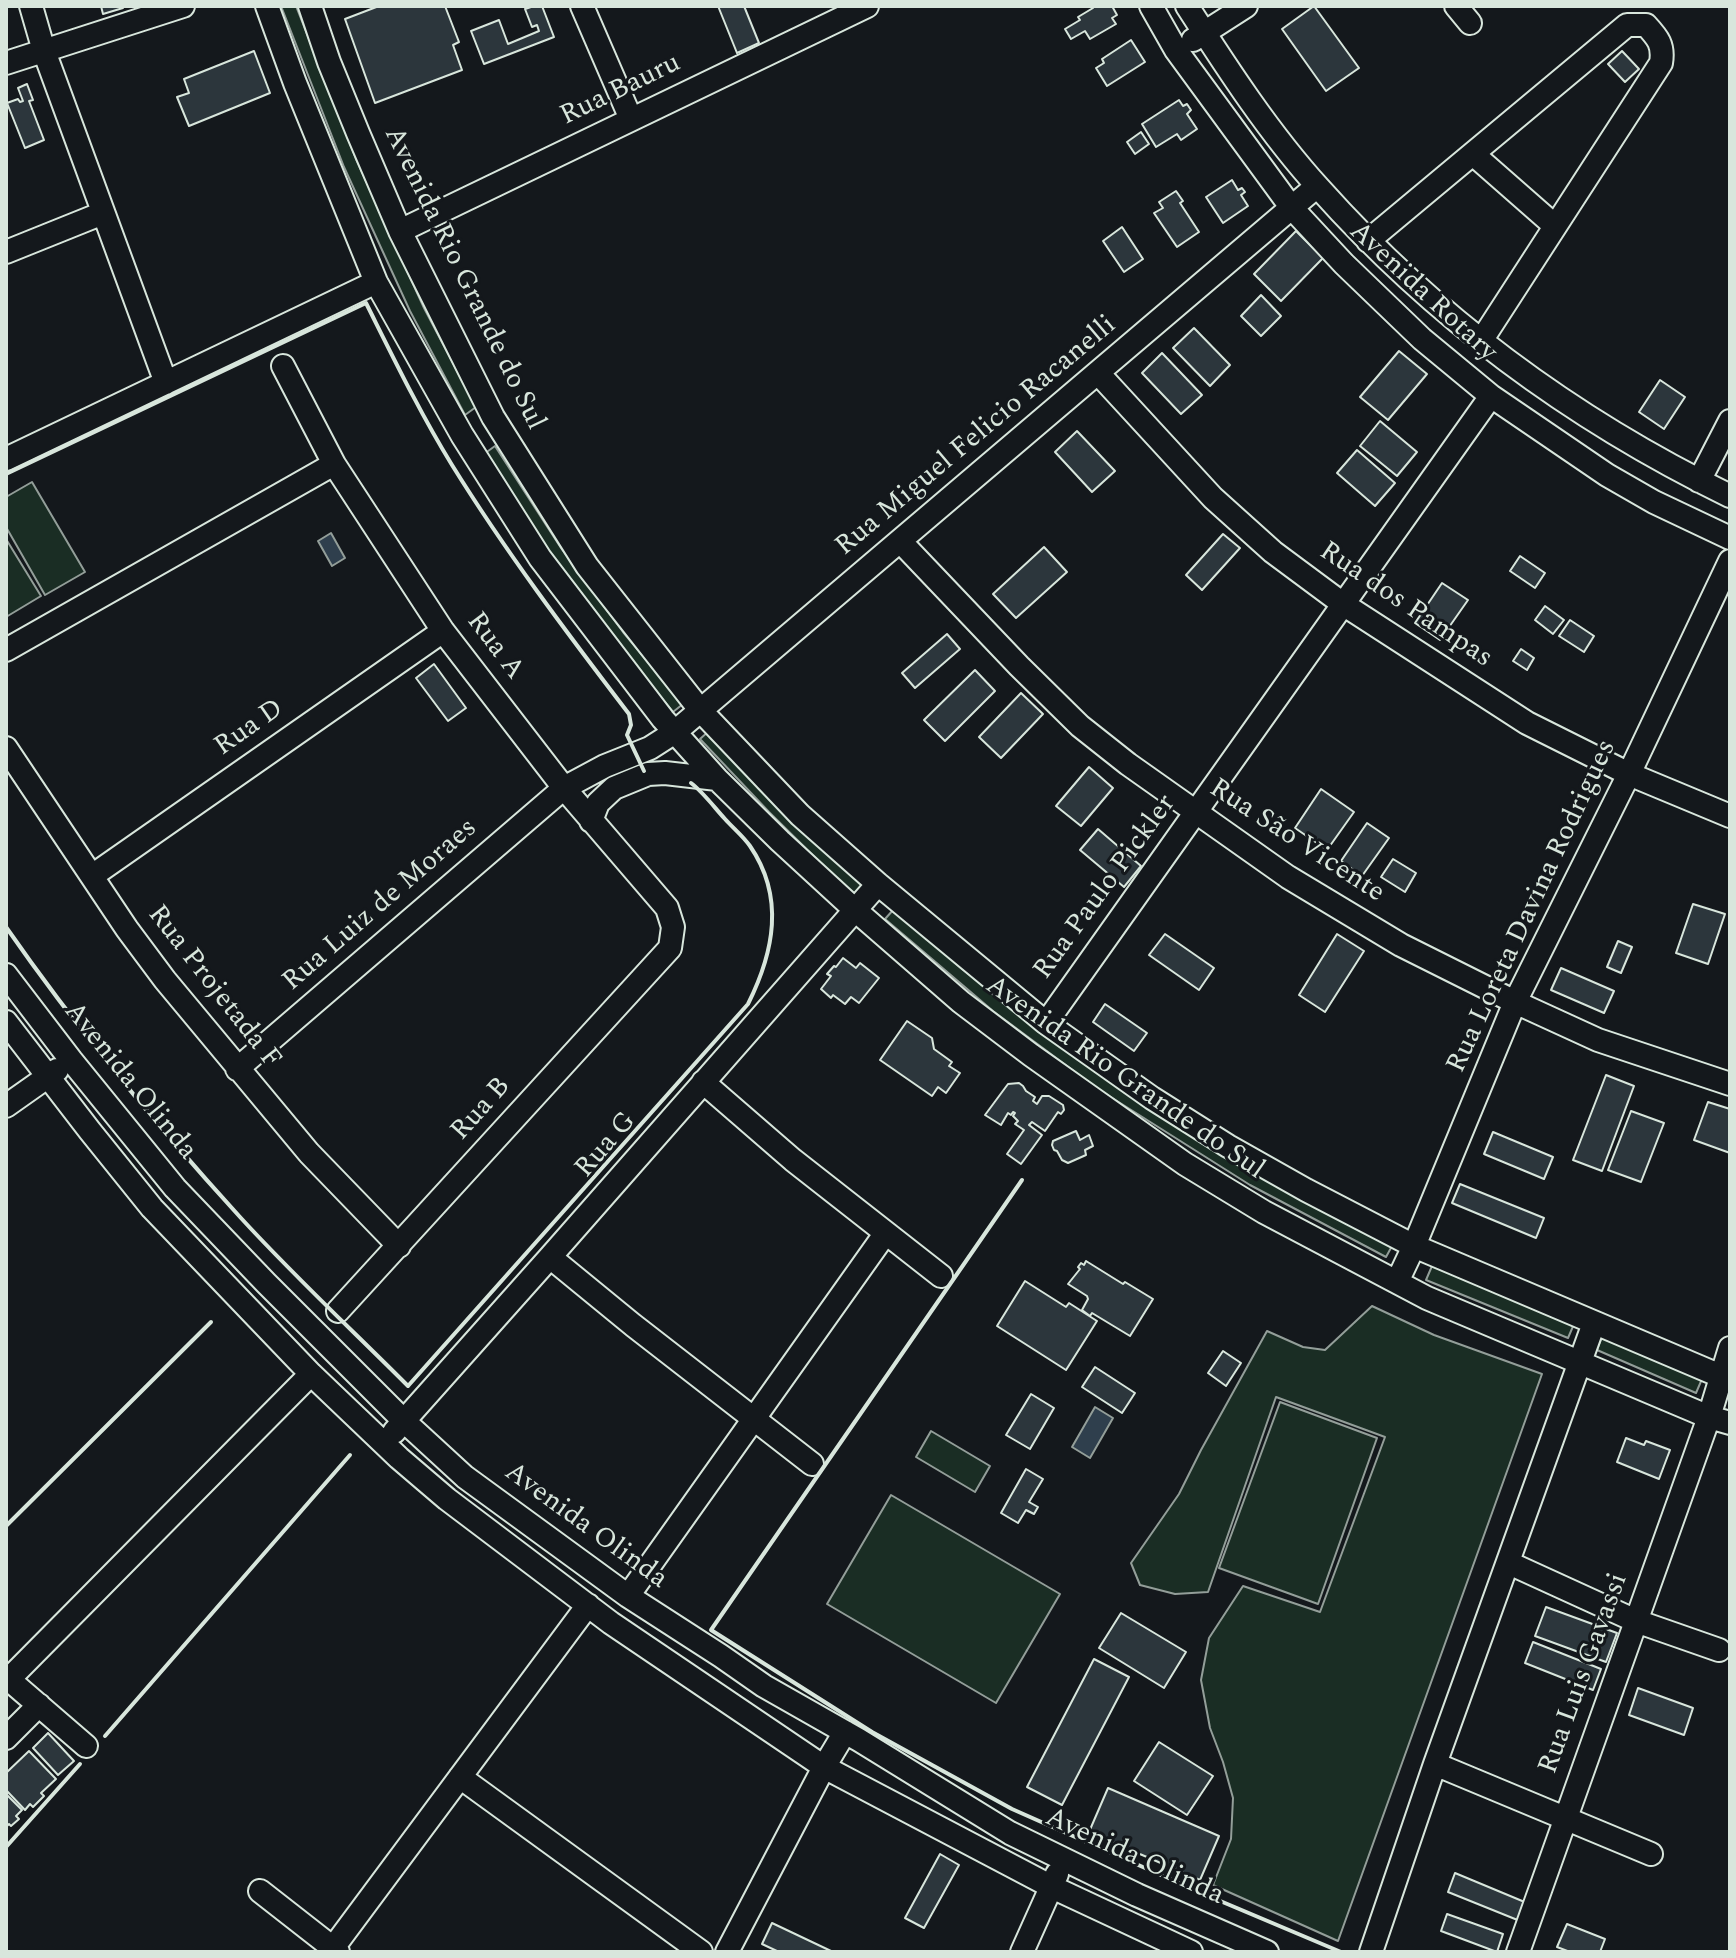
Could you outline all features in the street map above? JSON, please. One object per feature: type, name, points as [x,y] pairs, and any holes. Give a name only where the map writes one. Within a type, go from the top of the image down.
[{"type":"street","points":[[31,6],[44,51],[166,383]]},
{"type":"street","points":[[6,63],[183,6]]},
{"type":"street","name":"Avenida Rio Grande do Sul","points":[[267,6],[376,282],[462,435],[540,558],[663,719],[717,779],[780,841],[961,1002],[1185,1164],[1264,1212],[1427,1298],[1719,1420]]},
{"type":"street","name":"Avenida Rio Grande do Sul","points":[[310,6],[329,62],[400,231],[493,417],[587,566],[701,711],[800,815],[1046,1023],[1152,1098],[1228,1146],[1414,1246],[1726,1379]]},
{"type":"street","points":[[582,6],[631,119]]},
{"type":"street","name":"Avenida Rotary","points":[[1151,6],[1176,50],[1291,207],[1344,264],[1440,356],[1491,396],[1607,475],[1654,502],[1730,538]]},
{"type":"street","name":"Avenida Rotary","points":[[1187,6],[1274,131],[1317,186],[1368,241],[1432,299],[1510,364],[1589,418],[1642,451],[1730,496]]},
{"type":"street","points":[[1176,50],[1246,6]]},
{"type":"street","name":"Rua Bauru","points":[[400,231],[864,7]]},
{"type":"street","points":[[1368,241],[1627,25],[1646,25],[1657,37],[1663,51],[1661,63],[1481,341]]},
{"type":"street","points":[[1473,154],[1555,226]]},
{"type":"street","name":"Rua Miguel Felicio Racanelli","points":[[650,748],[701,711],[1317,186]]},
{"type":"street","points":[[6,252],[103,213]]},
{"type":"street","points":[[6,459],[376,282]]},
{"type":"street","name":"Rua A","points":[[283,366],[334,464],[443,631],[564,788],[667,908],[673,927],[670,948]]},
{"type":"street","name":"Rua dos Pampas","points":[[1098,373],[1213,498],[1273,552],[1343,604],[1527,723],[1629,774],[1730,816]]},
{"type":"street","name":"Rua Paulo Pickler","points":[[1046,1023],[1491,396]]},
{"type":"street","points":[[462,435],[493,417]]},
{"type":"street","points":[[1699,481],[1730,421]]},
{"type":"street","points":[[6,650],[334,464]]},
{"type":"street","name":"Rua São Vicente","points":[[900,541],[1080,726],[1288,877],[1360,921],[1515,1002],[1598,1040],[1730,1084]]},
{"type":"street","name":"Rua Loreta Davina Rodrigues","points":[[1397,1282],[1515,1002],[1629,774],[1730,561]]},
{"type":"street","name":"Rua D","points":[[92,876],[443,631]]},
{"type":"street","name":"Rua Projetada F","points":[[6,748],[127,929],[165,980],[309,1153],[399,1246]]},
{"type":"street","points":[[650,748],[654,760],[665,773]]},
{"type":"street","name":"Rua Luiz de Moraes","points":[[237,1069],[564,788],[605,766],[650,748]]},
{"type":"street","points":[[591,821],[598,803],[614,788],[648,774],[717,779]]},
{"type":"street","points":[[854,909],[878,884]]},
{"type":"street","name":"Rua G","points":[[383,1443],[854,909]]},
{"type":"street","name":"Rua B","points":[[338,1311],[670,948]]},
{"type":"street","name":"Avenida Olinda","points":[[6,975],[175,1188],[404,1421],[465,1477],[628,1596],[764,1686],[1010,1833],[1137,1895],[1267,1952]]},
{"type":"street","name":"Avenida Olinda","points":[[6,1022],[152,1208],[311,1374],[447,1499],[649,1649],[824,1767],[1052,1887],[1191,1952]]},
{"type":"street","points":[[6,1106],[71,1060]]},
{"type":"street","points":[[703,1082],[793,1160],[941,1276]]},
{"type":"street","points":[[628,1596],[885,1234]]},
{"type":"street","points":[[550,1257],[812,1464]]},
{"type":"street","points":[[246,1305],[266,1283]]},
{"type":"street","points":[[1371,1952],[1435,1764],[1594,1323]]},
{"type":"street","points":[[1726,1379],[1730,1348]]},
{"type":"street","points":[[86,1746],[7,1678],[311,1374]]},
{"type":"street","name":"Rua Luis Gavassi","points":[[1518,1952],[1636,1621],[1719,1420],[1726,1379]]},
{"type":"street","points":[[1509,1563],[1636,1621],[1719,1650]]},
{"type":"street","points":[[260,1891],[336,1950],[588,1605]]},
{"type":"street","points":[[704,1686],[721,1656]]},
{"type":"street","points":[[6,1738],[39,1705]]},
{"type":"street","points":[[727,1952],[845,1732]]},
{"type":"street","points":[[1435,1764],[1651,1854]]},
{"type":"street","points":[[460,1777],[701,1952]]},
{"type":"street","points":[[1022,1952],[1063,1858]]},
{"type":"green space","points":[[281,6],[296,6],[356,159],[424,308],[476,407],[465,415],[410,311],[344,167]]},
{"type":"green space","points":[[495,446],[561,548],[623,632],[683,704],[673,712],[612,639],[551,556],[484,454]]},
{"type":"green space","points":[[32,482],[85,572],[45,595],[6,527],[6,497]]},
{"type":"green space","points":[[6,539],[41,596],[6,617]]},
{"type":"green space","points":[[710,730],[777,803],[862,885],[853,895],[700,739]]},
{"type":"green space","points":[[894,909],[1002,1000],[1392,1246],[1386,1257],[1250,1185],[1098,1089],[993,1011],[885,919]]},
{"type":"green space","points":[[1432,1266],[1574,1324],[1568,1338],[1426,1280]]},
{"type":"green space","points":[[1372,1306],[1434,1335],[1542,1374],[1338,1941],[1213,1885],[1231,1839],[1233,1798],[1210,1728],[1201,1680],[1209,1638],[1243,1586],[1320,1612],[1385,1437],[1276,1397],[1208,1592],[1175,1594],[1140,1585],[1131,1563],[1179,1494],[1267,1331],[1303,1347],[1325,1350]]},
{"type":"green space","points":[[1602,1337],[1702,1379],[1696,1393],[1597,1350]]},
{"type":"green space","points":[[1280,1402],[1377,1438],[1318,1604],[1219,1568]]},
{"type":"green space","points":[[931,1431],[990,1466],[975,1492],[916,1457]]},
{"type":"green space","points":[[891,1495],[1060,1594],[996,1703],[827,1604]]},
{"type":"water","points":[[331,533],[345,558],[332,566],[318,541]]},
{"type":"water","points":[[1095,1407],[1113,1418],[1090,1458],[1072,1447]]},
{"type":"building","points":[[101,6],[123,6],[123,8],[103,14]]},
{"type":"building","points":[[379,6],[445,6],[459,42],[453,45],[462,70],[375,103],[345,19]]},
{"type":"building","points":[[542,6],[554,37],[484,64],[471,31],[499,20],[508,44],[539,31],[537,25],[532,27],[525,9]]},
{"type":"building","points":[[718,6],[744,6],[759,43],[737,53]]},
{"type":"building","points":[[1091,6],[1112,6],[1117,15],[1112,18],[1116,24],[1090,39],[1085,31],[1071,39],[1065,29],[1080,20],[1078,17],[1093,8]]},
{"type":"building","points":[[1314,6],[1359,68],[1326,91],[1282,29]]},
{"type":"building","points":[[1131,40],[1145,62],[1107,86],[1096,68],[1104,63],[1102,59]]},
{"type":"building","points":[[254,51],[270,93],[189,126],[177,97],[189,93],[184,79]]},
{"type":"building","points":[[1622,51],[1639,69],[1625,82],[1608,64]]},
{"type":"building","points":[[27,84],[33,100],[29,101],[44,140],[25,148],[7,103],[18,99],[23,101],[18,88]]},
{"type":"building","points":[[1179,100],[1191,110],[1187,114],[1197,129],[1181,140],[1177,134],[1156,147],[1142,124]]},
{"type":"building","points":[[1141,132],[1149,144],[1135,154],[1127,142]]},
{"type":"building","points":[[1232,180],[1238,190],[1242,188],[1245,192],[1241,195],[1248,206],[1223,223],[1206,197]]},
{"type":"building","points":[[1176,191],[1199,232],[1177,247],[1154,213],[1163,208],[1159,202]]},
{"type":"building","points":[[1122,227],[1143,259],[1124,272],[1103,241]]},
{"type":"building","points":[[1296,231],[1323,258],[1281,301],[1254,274]]},
{"type":"building","points":[[1261,295],[1281,316],[1261,336],[1241,316]]},
{"type":"building","points":[[1194,328],[1230,365],[1210,386],[1173,348]]},
{"type":"building","points":[[1399,351],[1427,374],[1388,420],[1360,397]]},
{"type":"building","points":[[1162,353],[1202,395],[1181,414],[1142,373]]},
{"type":"building","points":[[1660,380],[1685,397],[1664,429],[1639,412]]},
{"type":"building","points":[[1380,421],[1417,452],[1397,476],[1360,446]]},
{"type":"building","points":[[1077,431],[1115,471],[1092,492],[1055,452]]},
{"type":"building","points":[[1357,450],[1395,483],[1375,506],[1337,473]]},
{"type":"building","points":[[1223,534],[1240,548],[1202,590],[1186,575]]},
{"type":"building","points":[[1044,547],[1067,572],[1016,618],[993,594]]},
{"type":"building","points":[[1520,556],[1545,573],[1535,588],[1510,571]]},
{"type":"building","points":[[1442,583],[1468,600],[1440,640],[1415,623]]},
{"type":"building","points":[[1545,606],[1564,620],[1553,634],[1535,620]]},
{"type":"building","points":[[1570,620],[1594,636],[1584,652],[1559,636]]},
{"type":"building","points":[[947,634],[960,649],[915,688],[902,673]]},
{"type":"building","points":[[1521,649],[1534,658],[1527,670],[1513,661]]},
{"type":"building","points":[[434,664],[466,708],[448,721],[416,678]]},
{"type":"building","points":[[975,670],[995,691],[945,741],[924,720]]},
{"type":"building","points":[[1021,693],[1043,714],[1001,758],[979,737]]},
{"type":"building","points":[[1089,767],[1113,788],[1081,826],[1056,806]]},
{"type":"building","points":[[1321,789],[1354,812],[1327,850],[1295,828]]},
{"type":"building","points":[[1367,823],[1389,838],[1362,876],[1341,861]]},
{"type":"building","points":[[1098,829],[1141,866],[1124,887],[1080,850]]},
{"type":"building","points":[[1393,859],[1416,873],[1405,892],[1381,877]]},
{"type":"building","points":[[1693,904],[1725,914],[1708,964],[1676,953]]},
{"type":"building","points":[[1165,934],[1214,968],[1199,990],[1149,955]]},
{"type":"building","points":[[1337,934],[1364,951],[1325,1012],[1299,995]]},
{"type":"building","points":[[1618,941],[1632,947],[1621,973],[1607,967]]},
{"type":"building","points":[[843,958],[856,968],[860,963],[879,978],[859,1003],[851,997],[845,1004],[821,989],[831,976],[827,974]]},
{"type":"building","points":[[1561,968],[1614,991],[1604,1013],[1551,990]]},
{"type":"building","points":[[1105,1004],[1147,1033],[1134,1051],[1093,1022]]},
{"type":"building","points":[[907,1021],[932,1038],[934,1049],[952,1062],[949,1066],[960,1073],[946,1093],[938,1087],[932,1096],[880,1060]]},
{"type":"building","points":[[1606,1075],[1634,1086],[1602,1171],[1573,1160]]},
{"type":"building","points":[[1019,1083],[1035,1097],[1033,1101],[1037,1104],[1042,1096],[1049,1096],[1063,1105],[1064,1110],[1061,1114],[1058,1112],[1045,1131],[1032,1122],[1029,1125],[1042,1135],[1021,1164],[1007,1154],[1024,1130],[1015,1124],[1018,1121],[1013,1116],[1015,1113],[1008,1113],[1001,1125],[985,1115],[1008,1084]]},
{"type":"building","points":[[1708,1102],[1730,1109],[1730,1153],[1694,1140]]},
{"type":"building","points":[[1631,1111],[1664,1123],[1641,1182],[1608,1170]]},
{"type":"building","points":[[1076,1131],[1080,1140],[1089,1135],[1093,1146],[1085,1150],[1086,1155],[1068,1163],[1054,1150],[1053,1141]]},
{"type":"building","points":[[1493,1132],[1553,1157],[1544,1179],[1484,1154]]},
{"type":"building","points":[[1460,1184],[1544,1218],[1536,1238],[1452,1203]]},
{"type":"building","points":[[1086,1261],[1153,1299],[1130,1336],[1082,1310],[1087,1296],[1068,1284],[1081,1263],[1084,1265]]},
{"type":"building","points":[[1025,1281],[1066,1307],[1069,1303],[1097,1321],[1066,1370],[997,1326]]},
{"type":"building","points":[[1223,1351],[1241,1363],[1226,1386],[1208,1373]]},
{"type":"building","points":[[1095,1367],[1135,1393],[1122,1413],[1082,1387]]},
{"type":"building","points":[[1031,1394],[1054,1408],[1030,1449],[1006,1435]]},
{"type":"building","points":[[1626,1438],[1670,1450],[1659,1479],[1617,1462]]},
{"type":"building","points":[[1026,1469],[1043,1479],[1029,1502],[1038,1507],[1034,1514],[1026,1510],[1018,1523],[1001,1513]]},
{"type":"building","points":[[1546,1607],[1617,1633],[1606,1662],[1535,1636]]},
{"type":"building","points":[[1121,1613],[1186,1652],[1164,1688],[1099,1648]]},
{"type":"building","points":[[1533,1642],[1601,1669],[1593,1690],[1525,1663]]},
{"type":"building","points":[[1094,1659],[1129,1677],[1062,1805],[1027,1787]]},
{"type":"building","points":[[1638,1688],[1693,1708],[1684,1735],[1629,1715]]},
{"type":"building","points":[[48,1733],[74,1761],[58,1775],[33,1748]]},
{"type":"building","points":[[1159,1742],[1213,1776],[1187,1815],[1134,1781]]},
{"type":"building","points":[[29,1751],[56,1779],[41,1793],[44,1796],[33,1807],[30,1804],[25,1810],[6,1790],[6,1773]]},
{"type":"building","points":[[1108,1788],[1219,1836],[1200,1880],[1089,1832]]},
{"type":"building","points":[[6,1794],[22,1810],[16,1816],[19,1819],[6,1827]]},
{"type":"building","points":[[940,1854],[959,1865],[924,1928],[905,1918]]},
{"type":"building","points":[[1455,1873],[1527,1903],[1520,1921],[1448,1892]]},
{"type":"building","points":[[1447,1914],[1503,1934],[1497,1952],[1441,1931]]},
{"type":"building","points":[[772,1923],[831,1952],[779,1952],[762,1944]]},
{"type":"building","points":[[1567,1924],[1605,1939],[1600,1952],[1570,1952],[1557,1947]]},
{"type":"wall","points":[[6,474],[366,303],[452,465],[538,592],[629,714],[631,725],[627,735],[644,771]]},
{"type":"wall","points":[[6,927],[89,1039],[178,1147],[281,1260],[408,1386],[748,1004],[769,945],[772,905],[768,885],[761,865],[747,842],[691,783]]},
{"type":"wall","points":[[1022,1180],[711,1630],[872,1732],[1012,1809],[1341,1952]]},
{"type":"wall","points":[[6,1526],[211,1322]]},
{"type":"wall","points":[[105,1736],[350,1455]]},
{"type":"wall","points":[[6,1847],[80,1764]]}]
